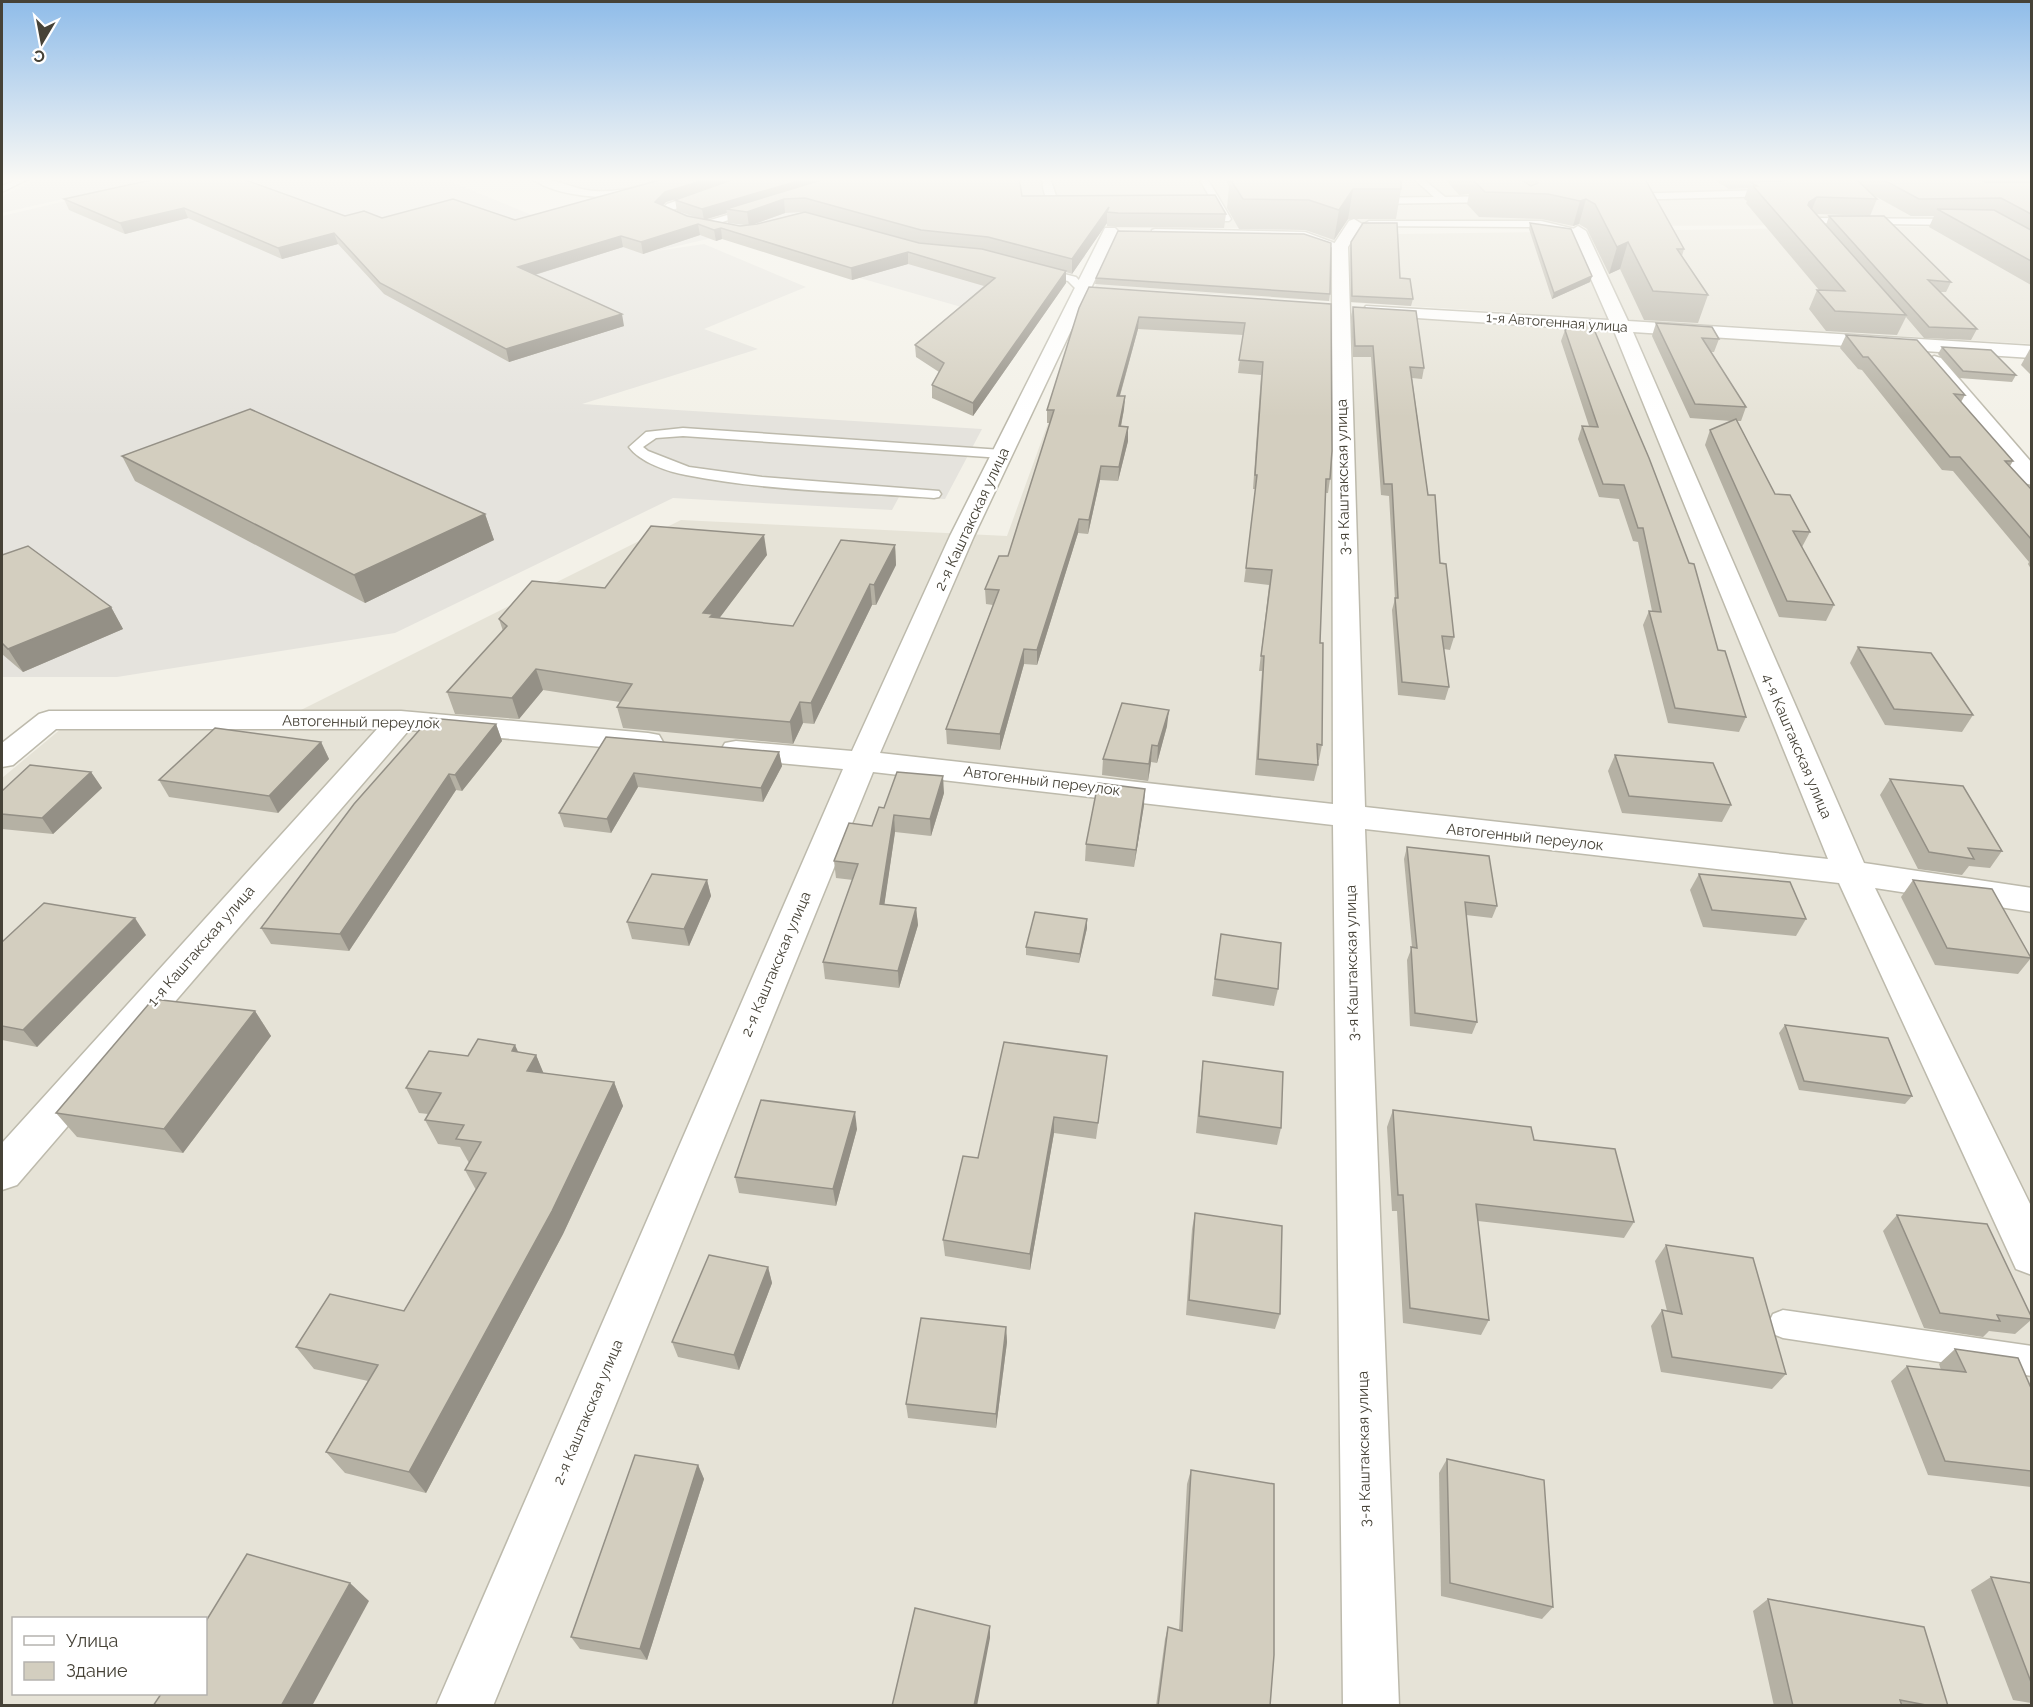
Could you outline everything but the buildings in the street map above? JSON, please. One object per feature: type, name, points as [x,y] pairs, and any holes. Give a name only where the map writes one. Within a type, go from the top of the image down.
[{"type":"street","name":"2-я Каштакская улица","points":[[464,1706],[862,761],[962,537],[1002,454],[1092,291],[1105,258]]},
{"type":"street","name":"3-я Каштакская улица","points":[[1343,258],[1328,307],[1349,817],[1371,1706]]},
{"type":"street","name":"4-я Каштакская улица","points":[[1590,258],[1851,873],[2031,1255]]},
{"type":"street","name":"1-я Автогенная улица","points":[[1328,307],[2031,352]]},
{"type":"street","points":[[1903,326],[2031,478]]},
{"type":"street","name":"Автогенный переулок","points":[[2,758],[49,720],[401,720],[673,744]]},
{"type":"street","name":"1-я Каштакская улица","points":[[2,1172],[401,720]]},
{"type":"street","name":"Автогенный переулок","points":[[708,747],[862,761],[1851,873],[2031,900]]},
{"type":"lane","points":[[1028,267],[1072,279],[1092,291]]},
{"type":"lane","points":[[934,494],[762,481],[686,471],[644,454],[636,447],[641,439],[653,433],[683,432],[1002,454]]},
{"type":"lane","points":[[1783,1324],[2031,1360]]},
{"type":"shaded area","points":[[2,258],[736,258],[806,287],[704,329],[758,349],[582,404],[982,429],[945,499],[899,497],[892,510],[673,498],[395,633],[117,677],[2,677]]},
{"type":"shaded area","points":[[788,258],[1084,258],[1035,306],[965,308]]},
{"type":"shaded area","points":[[1109,258],[2031,258],[2031,344],[1095,287]]},
{"type":"shaded area","points":[[1093,299],[1919,345],[2031,490],[2031,1705],[2,1706],[2,778],[68,723],[283,719],[681,520],[1007,536]]}]
